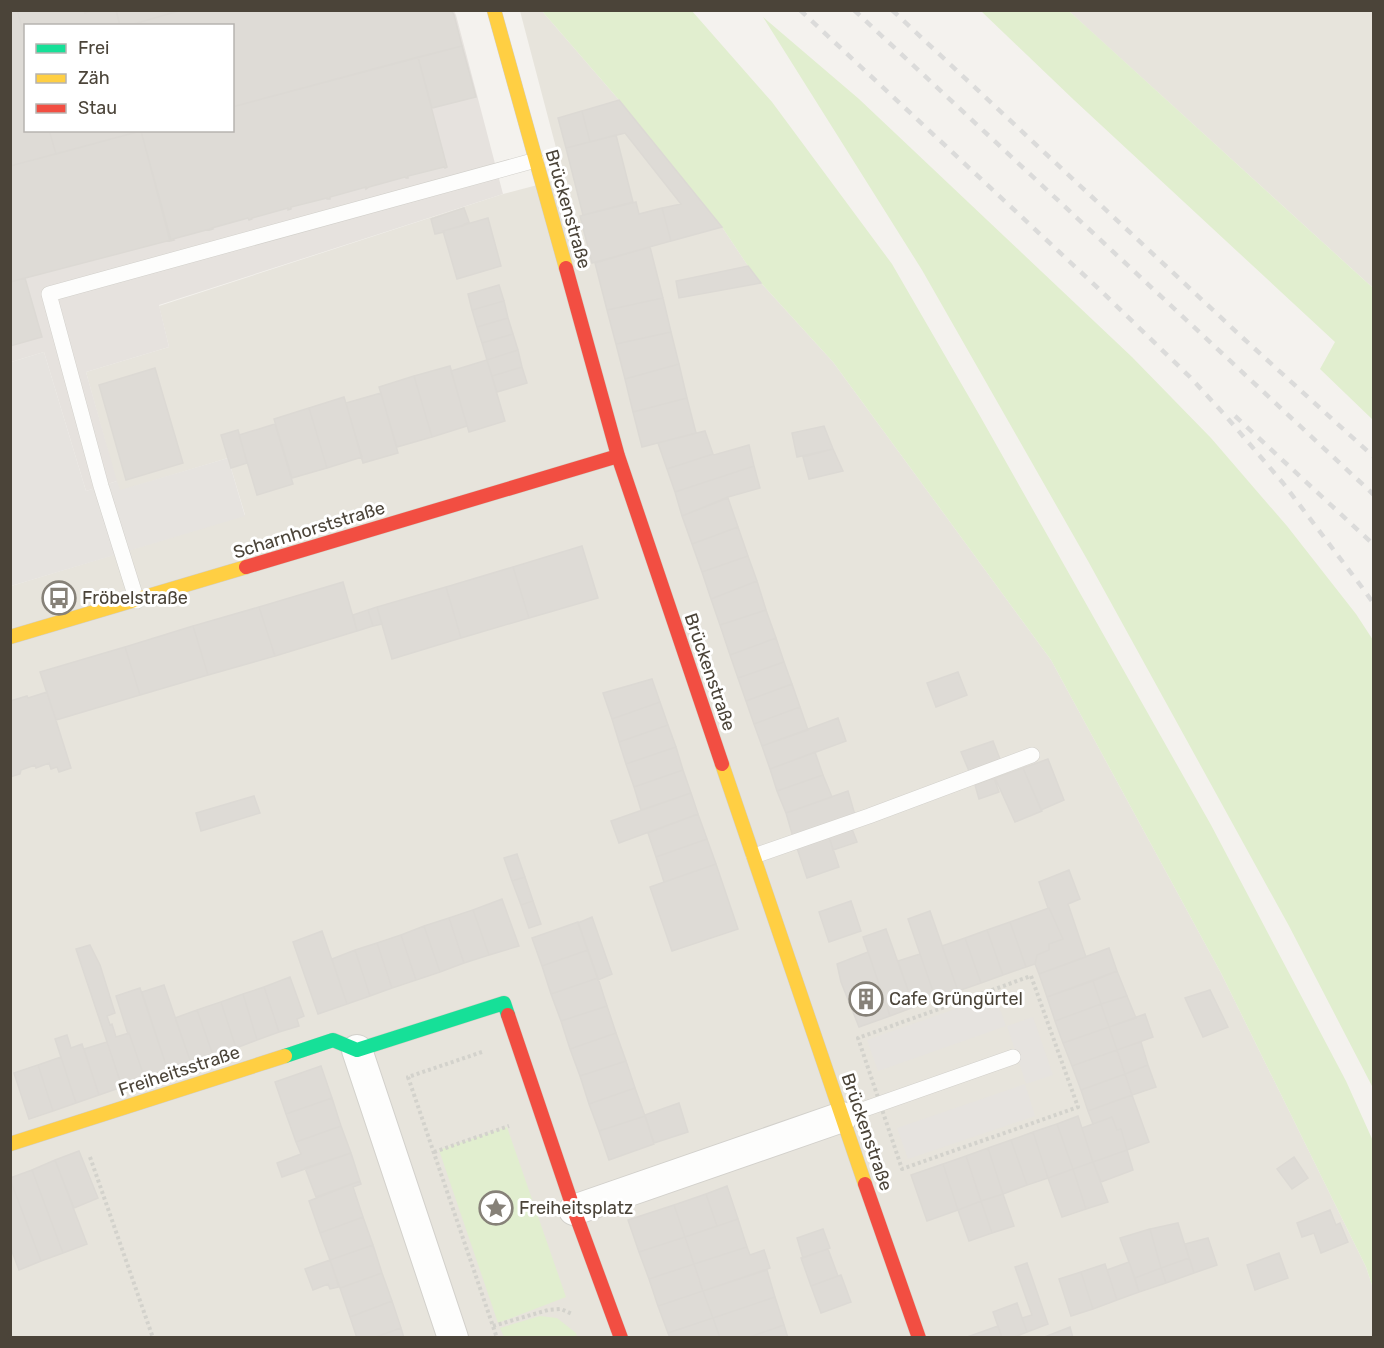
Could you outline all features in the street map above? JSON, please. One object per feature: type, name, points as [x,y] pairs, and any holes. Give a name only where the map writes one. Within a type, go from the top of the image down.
[{"type":"street","name":"Brückenstraße","points":[[494,10],[618,456],[919,1338]]},
{"type":"street","name":"Scharnhorststraße","points":[[10,638],[618,456]]},
{"type":"street","points":[[453,1338],[357,1050],[504,1003],[574,1210],[621,1338]]},
{"type":"street","name":"Freiheitsstraße","points":[[10,1143],[333,1040],[357,1050]]},
{"type":"street","points":[[574,1210],[842,1117]]},
{"type":"lane","points":[[137,601],[101,486],[48,294],[536,160]]},
{"type":"lane","points":[[753,856],[869,816],[1032,755]]},
{"type":"lane","points":[[842,1117],[1012,1058]]},
{"type":"path","points":[[486,1051],[408,1077],[497,1338]]},
{"type":"path","points":[[507,1116],[513,1136]]},
{"type":"path","points":[[78,1122],[153,1338]]},
{"type":"path","points":[[434,1152],[509,1126]]},
{"type":"path","points":[[570,1305],[576,1322]]},
{"type":"path","points":[[493,1326],[548,1310],[561,1309],[573,1314]]},
{"type":"shaded area","points":[[11,11],[454,11],[503,194],[159,305],[169,347],[86,372],[117,481],[86,491],[44,352],[11,362]]},
{"type":"shaded area","points":[[520,11],[542,11],[619,100],[722,227],[761,283],[833,362],[1051,660],[1221,973],[1366,1267],[1373,1288],[1373,1337],[11,1338],[11,586],[245,515],[228,458],[119,491],[86,372],[169,347],[159,306],[503,194],[564,178]]},
{"type":"shaded area","points":[[1069,11],[1373,11],[1373,288],[1084,25]]},
{"type":"shaded area","points":[[44,352],[86,491],[117,481],[120,490],[228,458],[245,516],[11,586],[11,362]]},
{"type":"shaded area","points":[[995,995],[1006,1026],[878,1071],[867,1040]]},
{"type":"shaded area","points":[[1033,1017],[1053,1075],[1026,1084],[1007,1026]]},
{"type":"shaded area","points":[[1025,1084],[1035,1116],[908,1159],[897,1128]]},
{"type":"green space","points":[[542,11],[692,11],[772,102],[892,264],[1211,825],[1346,1081],[1373,1141],[1373,1288],[1366,1267],[1221,973],[1051,660],[833,362],[761,283],[722,227],[619,100]]},
{"type":"green space","points":[[981,11],[1069,11],[1373,288],[1373,420],[1320,369],[1335,342]]},
{"type":"green space","points":[[763,17],[859,99],[1132,357],[1211,438],[1287,526],[1356,614],[1373,640],[1373,1088],[1289,926],[1088,561],[922,270]]},
{"type":"green space","points":[[507,1127],[566,1297],[498,1323],[439,1150]]},
{"type":"green space","points":[[540,1316],[557,1318],[576,1333],[577,1337],[504,1337],[500,1328]]},
{"type":"building","points":[[10,10],[17,10],[24,34],[24,132],[50,132],[56,154],[10,166]]},
{"type":"building","points":[[17,10],[84,10],[85,13],[94,10],[116,10],[120,24],[24,24],[24,34]]},
{"type":"building","points":[[116,10],[182,10],[134,24],[120,24]]},
{"type":"building","points":[[182,10],[451,10],[462,46],[234,106],[234,24],[134,24]]},
{"type":"building","points":[[462,46],[476,97],[432,108],[418,57]]},
{"type":"building","points":[[418,57],[447,167],[249,220],[248,218],[170,241],[141,132],[234,132],[234,106]]},
{"type":"building","points":[[619,100],[722,227],[671,241],[662,208],[681,204],[625,133],[590,142],[582,111]]},
{"type":"building","points":[[582,111],[590,142],[566,148],[558,118]]},
{"type":"building","points":[[50,132],[137,132],[56,154]]},
{"type":"building","points":[[141,132],[171,240],[10,282],[10,166]]},
{"type":"building","points":[[616,135],[633,202],[583,215],[566,148]]},
{"type":"building","points":[[636,202],[639,214],[662,208],[671,241],[592,263],[580,216]]},
{"type":"building","points":[[464,208],[469,222],[435,234],[431,219]]},
{"type":"building","points":[[488,218],[501,266],[457,279],[443,231]]},
{"type":"building","points":[[650,247],[663,298],[607,310],[595,263]]},
{"type":"building","points":[[748,266],[761,283],[679,298],[676,281]]},
{"type":"building","points":[[25,278],[42,337],[10,346],[10,282]]},
{"type":"building","points":[[499,285],[504,301],[472,310],[468,294]]},
{"type":"building","points":[[663,298],[671,332],[616,344],[607,310]]},
{"type":"building","points":[[504,301],[508,318],[477,327],[472,310]]},
{"type":"building","points":[[508,318],[513,334],[482,343],[477,327]]},
{"type":"building","points":[[671,332],[679,364],[625,379],[616,344]]},
{"type":"building","points":[[513,334],[518,350],[487,360],[482,343]]},
{"type":"building","points":[[518,350],[522,367],[492,376],[487,360]]},
{"type":"building","points":[[487,360],[505,421],[469,432],[451,371]]},
{"type":"building","points":[[679,364],[687,398],[633,412],[625,379]]},
{"type":"building","points":[[450,366],[467,426],[432,437],[414,376]]},
{"type":"building","points":[[522,367],[527,383],[497,392],[492,376]]},
{"type":"building","points":[[155,368],[183,463],[126,480],[99,385]]},
{"type":"building","points":[[414,376],[432,437],[397,447],[379,387]]},
{"type":"building","points":[[381,393],[398,453],[363,463],[346,403]]},
{"type":"building","points":[[344,397],[362,457],[327,468],[309,408]]},
{"type":"building","points":[[687,398],[696,433],[642,447],[633,412]]},
{"type":"building","points":[[309,408],[327,468],[292,478],[274,419]]},
{"type":"building","points":[[275,424],[293,484],[257,495],[239,435]]},
{"type":"building","points":[[824,426],[833,449],[797,457],[792,433]]},
{"type":"building","points":[[238,430],[247,463],[231,468],[221,435]]},
{"type":"building","points":[[705,431],[713,454],[667,469],[658,443]]},
{"type":"building","points":[[749,445],[754,466],[675,492],[667,469]]},
{"type":"building","points":[[833,449],[843,471],[809,479],[803,457]]},
{"type":"building","points":[[754,466],[760,488],[728,497],[682,516],[675,492]]},
{"type":"building","points":[[728,498],[738,527],[692,544],[682,516]]},
{"type":"building","points":[[738,527],[748,556],[702,572],[692,544]]},
{"type":"building","points":[[582,546],[598,598],[529,618],[513,567]]},
{"type":"building","points":[[748,556],[757,581],[711,599],[702,572]]},
{"type":"building","points":[[513,567],[529,618],[461,638],[446,587]]},
{"type":"building","points":[[757,581],[766,610],[720,625],[711,599]]},
{"type":"building","points":[[343,582],[357,631],[275,656],[259,607]]},
{"type":"building","points":[[446,587],[461,638],[392,659],[377,607]]},
{"type":"building","points":[[259,607],[275,656],[208,675],[193,626]]},
{"type":"building","points":[[377,607],[382,624],[373,626],[368,610]]},
{"type":"building","points":[[368,610],[373,626],[357,631],[353,615]]},
{"type":"building","points":[[766,610],[776,638],[730,655],[720,625]]},
{"type":"building","points":[[193,626],[208,675],[140,695],[125,647]]},
{"type":"building","points":[[776,638],[784,662],[738,678],[730,655]]},
{"type":"building","points":[[125,647],[140,695],[56,720],[40,672]]},
{"type":"building","points":[[784,662],[792,684],[746,701],[738,678]]},
{"type":"building","points":[[958,672],[967,695],[936,707],[927,683]]},
{"type":"building","points":[[652,679],[660,702],[612,719],[603,693]]},
{"type":"building","points":[[792,684],[800,707],[754,724],[746,701]]},
{"type":"building","points":[[47,692],[71,768],[59,772],[57,767],[51,769],[49,763],[36,768],[35,765],[10,777],[10,701]]},
{"type":"building","points":[[660,702],[668,725],[619,742],[612,719]]},
{"type":"building","points":[[800,707],[808,730],[762,746],[754,724]]},
{"type":"building","points":[[838,718],[846,741],[770,769],[762,746]]},
{"type":"building","points":[[668,725],[676,747],[626,764],[619,742]]},
{"type":"building","points":[[993,741],[1000,759],[969,771],[961,752]]},
{"type":"building","points":[[676,747],[683,770],[634,787],[626,764]]},
{"type":"building","points":[[815,752],[823,775],[777,791],[770,769]]},
{"type":"building","points":[[1048,759],[1064,800],[1041,810],[1023,768]]},
{"type":"building","points":[[1023,768],[1042,811],[1015,822],[995,778]]},
{"type":"building","points":[[683,770],[691,793],[641,810],[634,787]]},
{"type":"building","points":[[823,775],[832,797],[786,813],[777,791]]},
{"type":"building","points":[[994,778],[999,792],[979,799],[975,785]]},
{"type":"building","points":[[848,791],[855,815],[793,837],[786,813]]},
{"type":"building","points":[[691,793],[698,814],[619,843],[611,821]]},
{"type":"building","points":[[254,796],[260,813],[201,831],[196,813]]},
{"type":"building","points":[[698,814],[707,839],[656,857],[648,833]]},
{"type":"building","points":[[852,829],[857,842],[833,850],[829,837]]},
{"type":"building","points":[[829,837],[839,867],[807,878],[797,848]]},
{"type":"building","points":[[707,839],[716,864],[664,882],[656,857]]},
{"type":"building","points":[[517,854],[525,877],[512,881],[504,858]]},
{"type":"building","points":[[716,864],[738,929],[672,951],[650,887]]},
{"type":"building","points":[[1069,870],[1080,899],[1068,904],[1086,957],[1039,974],[1035,964],[1037,955],[1049,950],[1049,944],[1063,939],[1039,882]]},
{"type":"building","points":[[525,877],[533,901],[521,905],[512,881]]},
{"type":"building","points":[[502,899],[519,946],[489,955],[473,910]]},
{"type":"building","points":[[533,901],[541,924],[529,928],[521,905]]},
{"type":"building","points":[[851,901],[861,931],[829,942],[819,912]]},
{"type":"building","points":[[1049,908],[1063,939],[1049,944],[1049,950],[1037,955],[1035,964],[1026,967],[1010,922]]},
{"type":"building","points":[[473,910],[489,955],[464,963],[449,918]]},
{"type":"building","points":[[930,911],[958,991],[936,1000],[908,919]]},
{"type":"building","points":[[592,917],[612,974],[598,980],[578,923]]},
{"type":"building","points":[[449,918],[464,963],[440,972],[424,926]]},
{"type":"building","points":[[578,922],[588,950],[542,966],[532,938]]},
{"type":"building","points":[[1010,922],[1026,967],[1003,975],[987,930]]},
{"type":"building","points":[[424,926],[440,972],[416,980],[401,935]]},
{"type":"building","points":[[886,929],[914,1007],[890,1016],[863,937]]},
{"type":"building","points":[[987,930],[1003,975],[981,983],[965,938]]},
{"type":"building","points":[[322,931],[347,1004],[318,1014],[293,942]]},
{"type":"building","points":[[401,935],[416,980],[392,988],[377,943]]},
{"type":"building","points":[[965,938],[981,983],[958,991],[942,946]]},
{"type":"building","points":[[377,943],[392,988],[370,996],[355,950]]},
{"type":"building","points":[[90,945],[100,965],[115,1013],[107,1016],[110,1025],[112,1024],[116,1037],[129,1033],[145,1079],[122,1087],[76,949]]},
{"type":"building","points":[[1109,948],[1117,971],[1047,997],[1039,974]]},
{"type":"building","points":[[355,950],[370,996],[347,1004],[332,959]]},
{"type":"building","points":[[588,950],[598,978],[551,994],[542,966]]},
{"type":"building","name":"Cafe Grüngürtel","points":[[868,952],[890,1016],[859,1027],[841,982],[837,964]]},
{"type":"building","points":[[920,954],[936,1000],[914,1007],[898,961]]},
{"type":"building","points":[[1117,971],[1127,996],[1101,1004],[1093,981]]},
{"type":"building","points":[[290,977],[304,1016],[297,1019],[299,1026],[279,1032],[264,987]]},
{"type":"building","points":[[598,978],[607,1006],[561,1021],[551,994]]},
{"type":"building","points":[[1093,981],[1101,1004],[1055,1021],[1047,997]]},
{"type":"building","points":[[164,985],[191,1063],[168,1071],[142,992]]},
{"type":"building","points":[[264,987],[279,1032],[257,1040],[243,994]]},
{"type":"building","points":[[140,988],[168,1071],[145,1079],[116,996]]},
{"type":"building","points":[[1210,990],[1228,1027],[1203,1037],[1185,998]]},
{"type":"building","points":[[243,994],[257,1040],[236,1048],[221,1002]]},
{"type":"building","points":[[1127,996],[1136,1018],[1109,1027],[1101,1004]]},
{"type":"building","points":[[221,1002],[236,1048],[213,1055],[197,1010]]},
{"type":"building","points":[[1101,1004],[1109,1027],[1063,1043],[1055,1021]]},
{"type":"building","points":[[607,1006],[616,1033],[570,1049],[561,1021]]},
{"type":"building","points":[[197,1010],[213,1055],[191,1063],[175,1018]]},
{"type":"building","points":[[1145,1014],[1153,1037],[1117,1050],[1109,1027]]},
{"type":"building","points":[[1109,1027],[1117,1050],[1072,1066],[1063,1043]]},
{"type":"building","points":[[616,1033],[626,1061],[580,1076],[570,1049]]},
{"type":"building","points":[[67,1035],[71,1048],[82,1044],[99,1095],[76,1103],[55,1039]]},
{"type":"building","points":[[107,1042],[122,1087],[99,1095],[84,1049]]},
{"type":"building","points":[[1141,1042],[1148,1065],[1125,1074],[1117,1050]]},
{"type":"building","points":[[1117,1050],[1125,1074],[1081,1090],[1072,1066]]},
{"type":"building","points":[[61,1057],[76,1103],[53,1111],[38,1065]]},
{"type":"building","points":[[626,1061],[635,1088],[589,1104],[580,1076]]},
{"type":"building","points":[[38,1065],[53,1111],[29,1119],[14,1073]]},
{"type":"building","points":[[1148,1065],[1156,1087],[1132,1095],[1125,1074]]},
{"type":"building","points":[[321,1066],[332,1098],[286,1114],[275,1082]]},
{"type":"building","points":[[1125,1074],[1132,1095],[1088,1111],[1081,1090]]},
{"type":"building","points":[[635,1088],[645,1116],[599,1131],[589,1104]]},
{"type":"building","points":[[1132,1095],[1149,1142],[1127,1150],[1121,1129],[1117,1130],[1112,1117],[1093,1124],[1088,1111]]},
{"type":"building","points":[[332,1098],[341,1126],[296,1142],[286,1114]]},
{"type":"building","points":[[679,1103],[688,1132],[654,1143],[645,1115]]},
{"type":"building","points":[[645,1116],[654,1144],[609,1160],[599,1131]]},
{"type":"building","points":[[1078,1116],[1093,1162],[1073,1169],[1057,1124]]},
{"type":"building","points":[[1112,1117],[1117,1130],[1121,1129],[1127,1150],[1093,1162],[1082,1128]]},
{"type":"building","points":[[1057,1124],[1073,1169],[1048,1178],[1033,1132]]},
{"type":"building","points":[[341,1126],[351,1153],[282,1177],[277,1163],[301,1154],[296,1142]]},
{"type":"building","points":[[1033,1132],[1048,1178],[1027,1185],[1011,1140]]},
{"type":"building","points":[[1011,1140],[1027,1185],[1003,1194],[988,1148]]},
{"type":"building","points":[[988,1148],[1003,1194],[981,1201],[966,1156]]},
{"type":"building","points":[[1127,1150],[1133,1170],[1101,1182],[1093,1162]]},
{"type":"building","points":[[79,1151],[98,1198],[74,1208],[55,1160]]},
{"type":"building","points":[[351,1153],[360,1181],[316,1197],[305,1168]]},
{"type":"building","points":[[966,1156],[981,1201],[958,1210],[943,1164]]},
{"type":"building","points":[[1294,1157],[1308,1178],[1292,1189],[1277,1169]]},
{"type":"building","points":[[55,1160],[87,1244],[63,1253],[32,1170]]},
{"type":"building","points":[[1093,1162],[1108,1202],[1086,1209],[1073,1169]]},
{"type":"building","points":[[943,1164],[958,1210],[927,1221],[911,1175]]},
{"type":"building","points":[[1073,1169],[1086,1209],[1062,1217],[1048,1178]]},
{"type":"building","points":[[32,1170],[63,1253],[41,1261],[10,1179]]},
{"type":"building","points":[[10,1179],[41,1261],[19,1270],[10,1246]]},
{"type":"building","points":[[360,1181],[361,1184],[353,1187],[363,1217],[320,1233],[309,1201]]},
{"type":"building","points":[[727,1186],[738,1219],[717,1226],[706,1194]]},
{"type":"building","points":[[706,1194],[717,1226],[685,1237],[674,1205]]},
{"type":"building","points":[[1003,1194],[1014,1226],[992,1233],[981,1201]]},
{"type":"building","points":[[981,1201],[992,1233],[969,1241],[958,1210]]},
{"type":"building","points":[[674,1205],[685,1237],[639,1252],[628,1220]]},
{"type":"building","points":[[1330,1210],[1336,1225],[1340,1223],[1348,1242],[1321,1253],[1314,1233],[1302,1237],[1297,1223]]},
{"type":"building","points":[[363,1217],[373,1245],[330,1260],[320,1233]]},
{"type":"building","points":[[738,1219],[747,1247],[694,1264],[685,1237]]},
{"type":"building","points":[[1178,1223],[1189,1258],[1161,1268],[1150,1229]]},
{"type":"building","points":[[823,1229],[830,1248],[803,1258],[797,1238]]},
{"type":"building","points":[[1150,1229],[1161,1268],[1135,1278],[1120,1238]]},
{"type":"building","points":[[685,1237],[694,1264],[649,1279],[639,1252]]},
{"type":"building","points":[[1208,1238],[1217,1265],[1194,1273],[1185,1244]]},
{"type":"building","points":[[373,1245],[382,1273],[340,1288],[330,1260]]},
{"type":"building","points":[[747,1247],[750,1255],[764,1250],[770,1268],[703,1291],[694,1264]]},
{"type":"building","points":[[828,1249],[838,1276],[811,1286],[801,1258]]},
{"type":"building","points":[[1279,1253],[1288,1278],[1255,1290],[1247,1265]]},
{"type":"building","points":[[1189,1258],[1194,1273],[1166,1283],[1161,1268]]},
{"type":"building","points":[[330,1260],[339,1287],[330,1289],[328,1284],[313,1290],[305,1269]]},
{"type":"building","points":[[1129,1262],[1139,1292],[1117,1300],[1107,1270]]},
{"type":"building","points":[[1027,1263],[1048,1324],[1027,1332],[1022,1318],[1032,1315],[1015,1267]]},
{"type":"building","points":[[694,1264],[703,1291],[658,1306],[649,1279]]},
{"type":"building","points":[[1105,1264],[1117,1300],[1093,1309],[1081,1272]]},
{"type":"building","points":[[1161,1268],[1166,1283],[1139,1292],[1135,1278]]},
{"type":"building","points":[[767,1270],[775,1297],[713,1318],[703,1291]]},
{"type":"building","points":[[1081,1272],[1093,1309],[1071,1316],[1059,1279]]},
{"type":"building","points":[[382,1273],[392,1301],[350,1317],[340,1288]]},
{"type":"building","points":[[841,1275],[851,1302],[821,1313],[811,1286]]},
{"type":"building","points":[[703,1291],[713,1318],[668,1333],[658,1306]]},
{"type":"building","points":[[775,1297],[784,1325],[747,1338],[720,1338],[713,1318]]},
{"type":"building","points":[[392,1301],[401,1328],[373,1338],[357,1338],[350,1317]]},
{"type":"building","points":[[1017,1303],[1027,1332],[1012,1338],[1002,1338],[993,1312]]},
{"type":"building","points":[[713,1318],[720,1338],[670,1338],[668,1333]]},
{"type":"building","points":[[784,1325],[788,1338],[747,1338]]},
{"type":"building","points":[[998,1326],[1002,1338],[967,1337]]},
{"type":"building","points":[[1070,1327],[1073,1338],[1042,1338]]},
{"type":"building","points":[[401,1328],[404,1338],[373,1338]]},
{"type":"railway","points":[[800,10],[1190,377],[1283,483],[1374,604]]},
{"type":"railway","points":[[854,10],[1374,495]]},
{"type":"railway","points":[[892,10],[1244,339],[1374,457]]},
{"type":"railway","points":[[1235,416],[1374,545]]},
{"type":"traffic: fast","points":[[285,1056],[333,1040],[357,1050],[504,1003],[508,1015]]},
{"type":"traffic: slow","points":[[494,10],[566,268]]},
{"type":"traffic: slow","points":[[10,637],[246,567]]},
{"type":"traffic: slow","points":[[722,764],[865,1184]]},
{"type":"traffic: slow","points":[[10,1144],[285,1056]]},
{"type":"traffic: jam","points":[[566,268],[618,456],[722,764]]},
{"type":"traffic: jam","points":[[246,567],[618,456]]},
{"type":"traffic: jam","points":[[508,1015],[574,1210],[621,1338]]},
{"type":"traffic: jam","points":[[865,1184],[919,1338]]},
{"type":"place","name":"Fröbelstraße","points":[[59,598]]},
{"type":"place","name":"Cafe Grüngürtel","points":[[866,999]]},
{"type":"place","name":"Freiheitsplatz","points":[[496,1208]]}]
